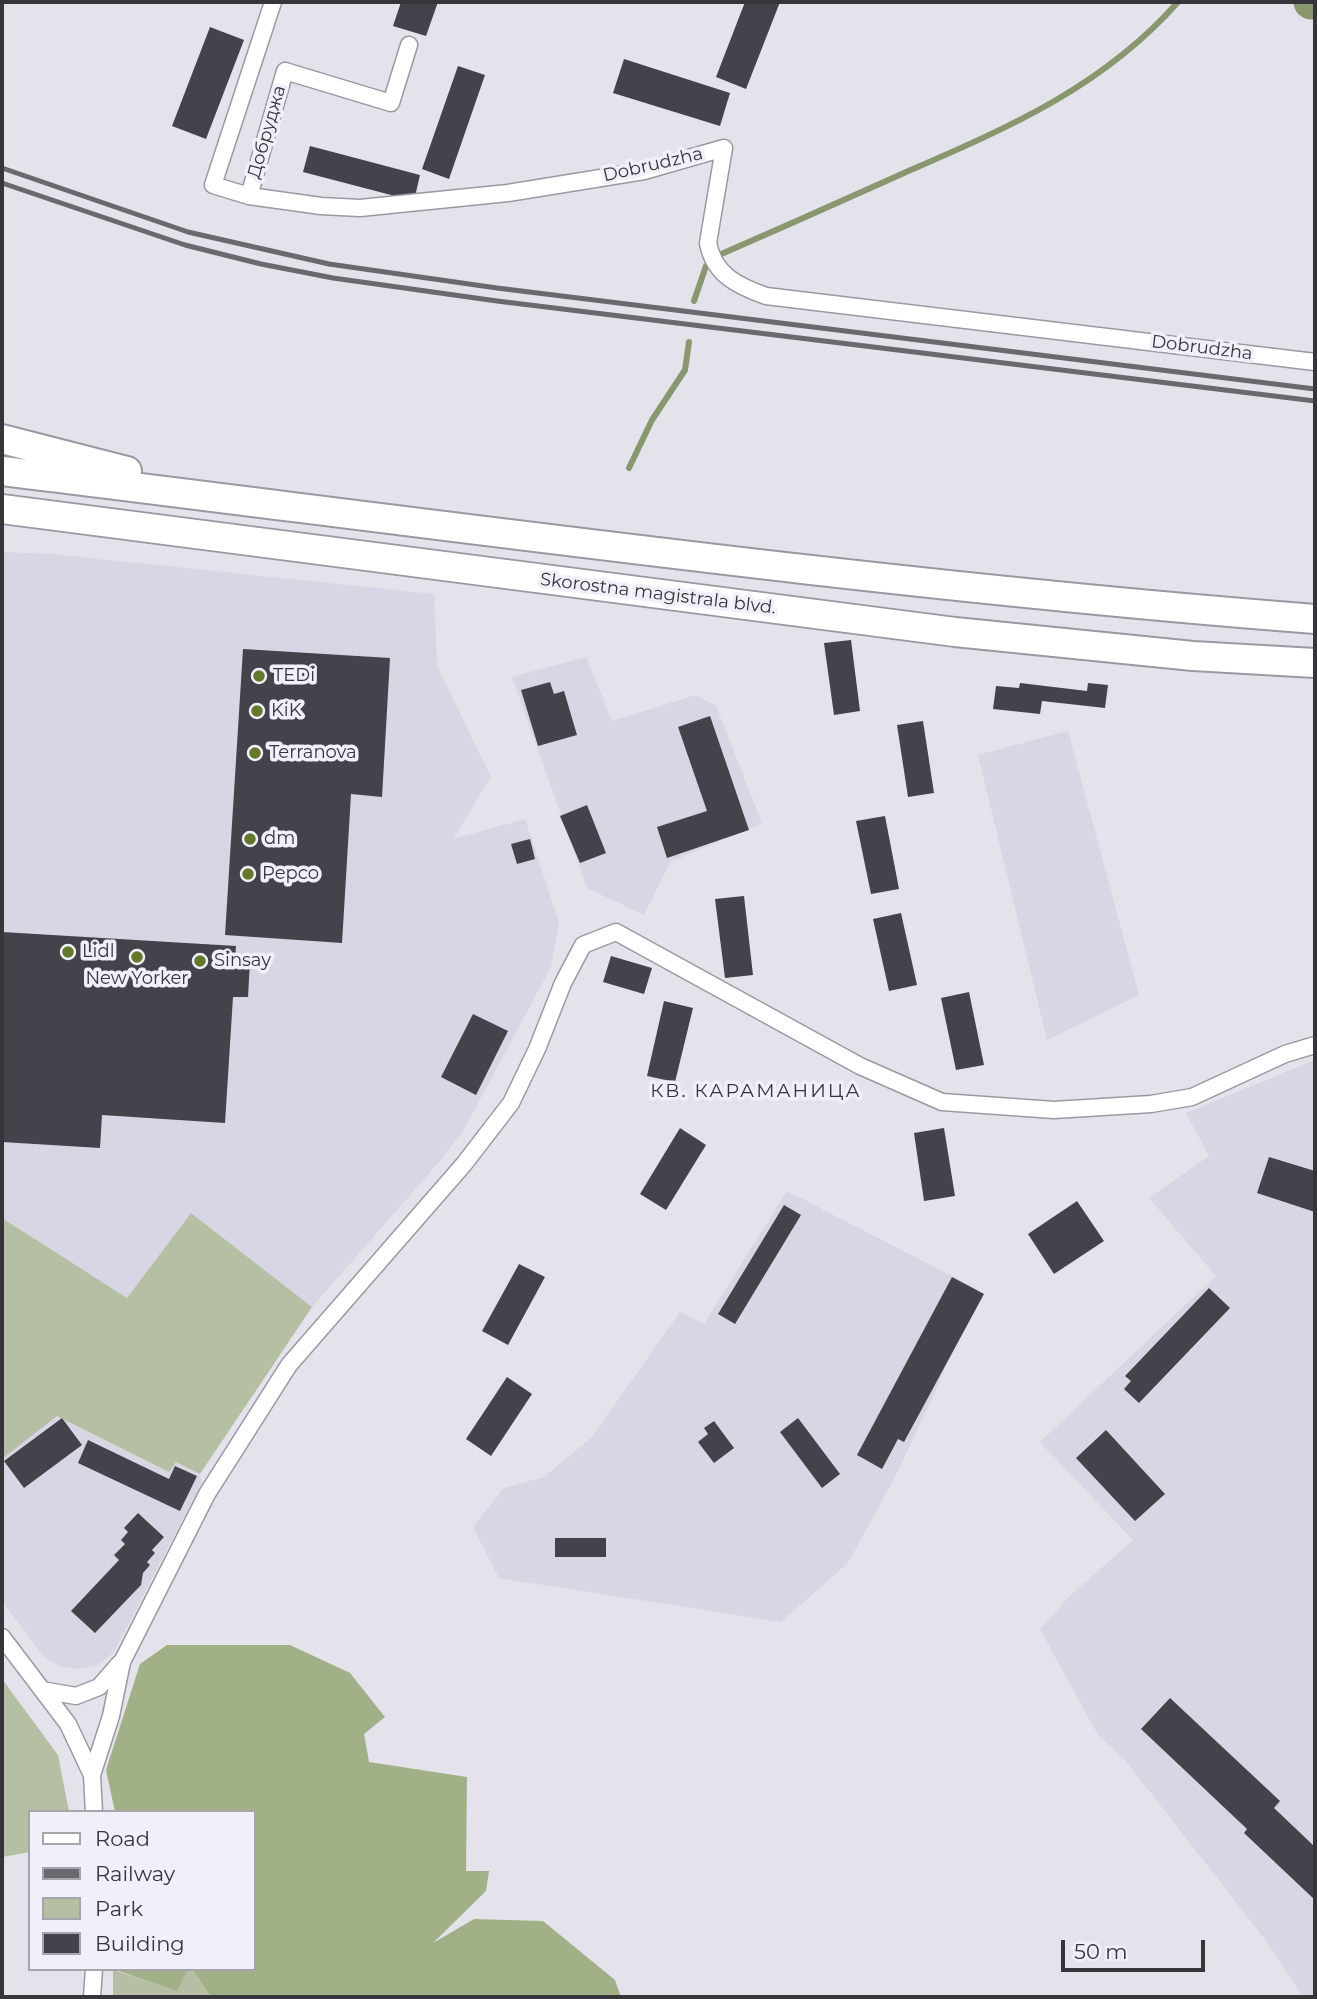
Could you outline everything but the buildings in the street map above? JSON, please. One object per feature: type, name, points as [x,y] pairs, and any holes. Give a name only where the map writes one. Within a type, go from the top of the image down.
[{"type":"highway","points":[[2,439],[244,502]]},
{"type":"highway","points":[[2,471],[897,579],[1315,619]]},
{"type":"highway","name":"Skorostna magistrala blvd.","points":[[2,509],[955,632],[1193,656],[1315,663]]},
{"type":"highway","points":[[2,519],[56,516]]},
{"type":"street","name":"Dobrudzha","points":[[273,2],[213,186],[249,196],[321,206],[360,208],[495,195],[645,171],[724,148],[708,243],[713,260],[739,286],[766,296],[1315,362]]},
{"type":"street","name":"Добруджа","points":[[249,196],[285,71],[391,103],[410,45]]},
{"type":"street","points":[[42,1690],[76,1696],[99,1687],[122,1661],[207,1494],[289,1366],[464,1164],[511,1103],[537,1049],[563,983],[583,945],[616,932],[860,1066],[943,1102],[1054,1110],[1151,1104],[1192,1097],[1285,1054],[1315,1045]]},
{"type":"street","points":[[2,1637],[68,1724],[92,1775]]},
{"type":"street","points":[[94,1810],[92,1775],[111,1716],[122,1661]]},
{"type":"shaded area","points":[[2,552],[52,554],[434,594],[437,666],[491,777],[453,839],[525,819],[559,923],[551,967],[462,1133],[312,1307],[191,1213],[127,1298],[2,1218]]},
{"type":"shaded area","points":[[586,657],[612,721],[696,695],[716,706],[762,823],[670,862],[644,915],[587,888],[512,677]]},
{"type":"shaded area","points":[[1068,731],[1139,995],[1047,1040],[978,755]]},
{"type":"shaded area","points":[[1315,1060],[1315,1997],[1303,1997],[1264,1938],[1125,1760],[1098,1735],[1040,1629],[1070,1596],[1133,1540],[1040,1442],[1216,1276],[1149,1198],[1209,1156],[1186,1113]]},
{"type":"shaded area","points":[[787,1191],[975,1288],[940,1381],[895,1477],[848,1563],[781,1622],[499,1578],[473,1527],[504,1488],[544,1477],[592,1437],[680,1312],[704,1324]]},
{"type":"shaded area","points":[[57,1415],[169,1472],[176,1462],[200,1474],[202,1482],[114,1652],[98,1665],[77,1669],[60,1666],[45,1658],[2,1601],[2,1459]]},
{"type":"green space","points":[[191,1213],[312,1307],[200,1474],[176,1462],[169,1472],[57,1416],[2,1459],[2,1218],[127,1298]]},
{"type":"green space","points":[[167,1645],[290,1645],[350,1673],[385,1717],[364,1734],[369,1762],[467,1777],[466,1871],[489,1871],[486,1891],[433,1943],[474,1919],[543,1921],[615,1980],[621,1997],[211,1997],[193,1971],[256,1971],[256,1810],[115,1810],[106,1770],[140,1664]]},
{"type":"green space","points":[[2,1679],[58,1755],[69,1810],[28,1810],[28,1852],[2,1857]]},
{"type":"green space","points":[[113,1971],[116,1971],[177,1990],[187,1971],[193,1971],[211,1997],[113,1997]]},
{"type":"green space","points":[[119,1971],[187,1971],[177,1991]]},
{"type":"waterway","points":[[694,301],[706,266],[719,255],[980,139],[1051,103],[1118,59],[1178,2]]},
{"type":"waterway","points":[[629,468],[652,420],[685,370],[689,342]]},
{"type":"railway","points":[[2,168],[188,232],[329,264],[497,288],[1315,389]]},
{"type":"railway","points":[[2,183],[185,245],[333,278],[497,301],[1315,401]]},
{"type":"place","name":"TEDi","points":[[259,676]]},
{"type":"place","name":"KiK","points":[[257,711]]},
{"type":"place","name":"Terranova","points":[[255,753]]},
{"type":"place","name":"dm","points":[[250,839]]},
{"type":"place","name":"Pepco","points":[[248,874]]},
{"type":"place","name":"Lidl","points":[[68,952]]},
{"type":"place","name":"New Yorker","points":[[137,957]]},
{"type":"place","name":"Sinsay","points":[[200,961]]},
{"type":"district","name":"КВ. КАРАМАНИЦА","points":[[756,1091]]}]
